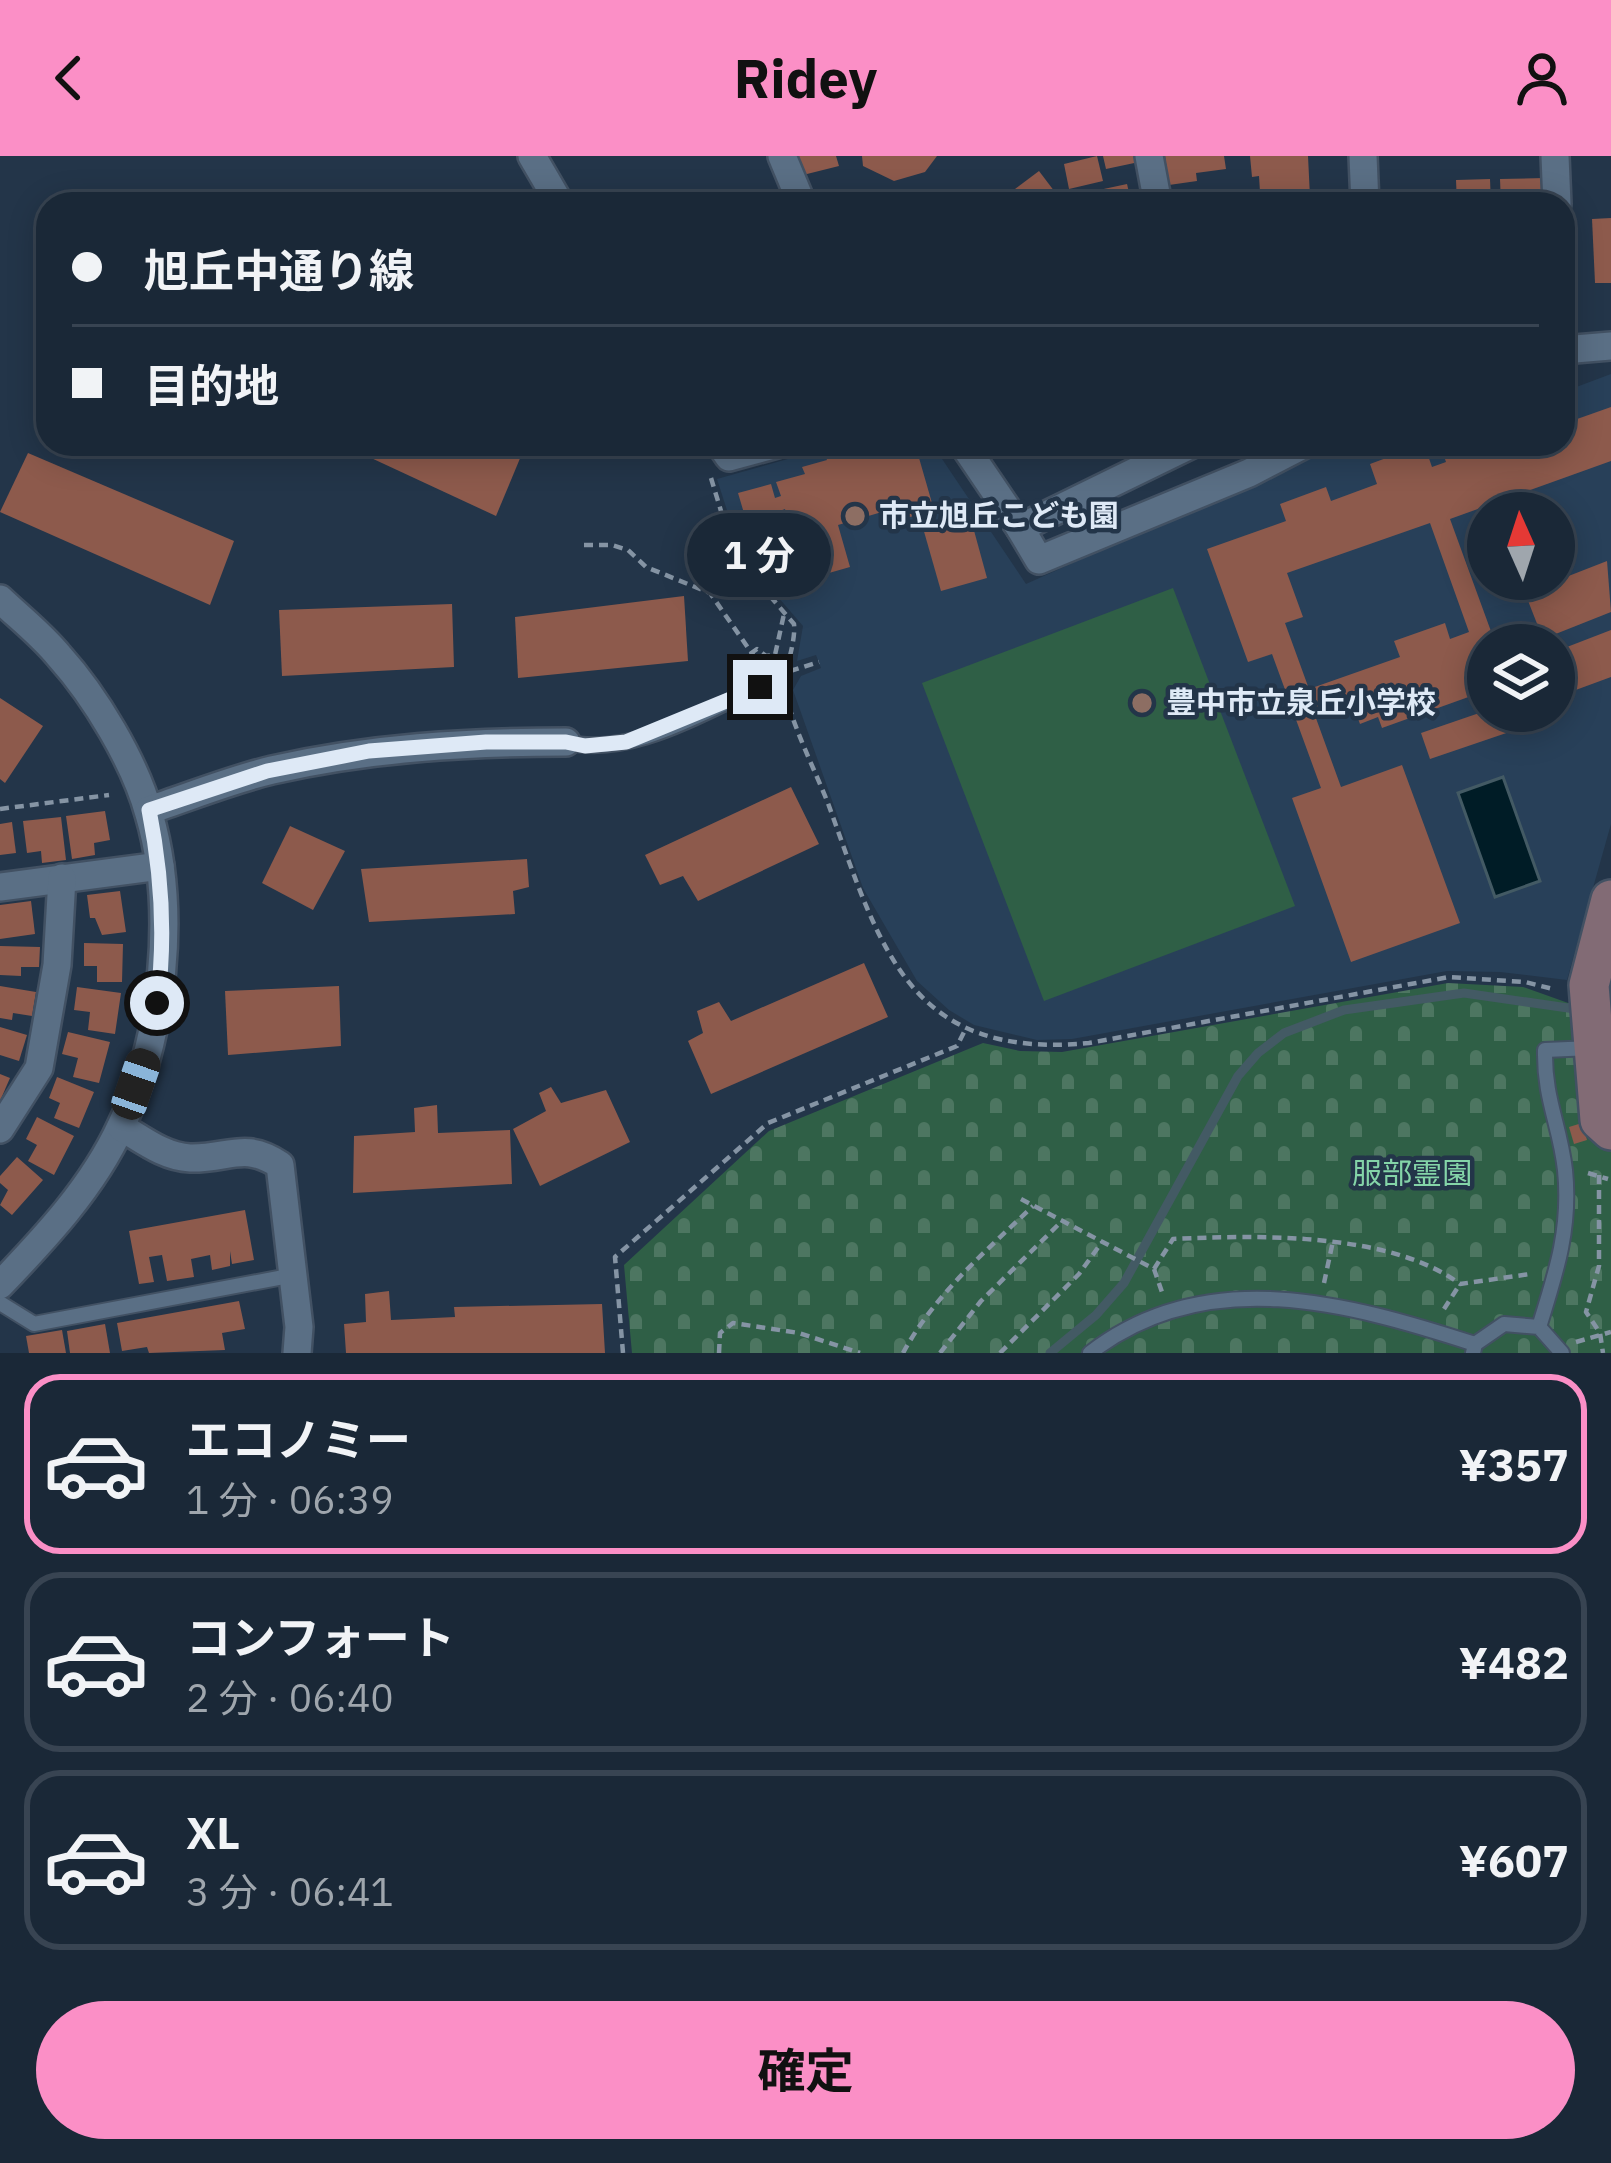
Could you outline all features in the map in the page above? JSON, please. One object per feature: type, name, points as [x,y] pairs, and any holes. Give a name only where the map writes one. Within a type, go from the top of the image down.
[{"type":"main road","points":[[1611,900],[1588,995],[1600,1120],[1611,1130]]},
{"type":"street","points":[[532,156],[553,192]]},
{"type":"street","points":[[782,156],[797,192]]},
{"type":"street","points":[[1149,156],[1156,192]]},
{"type":"street","points":[[1363,156],[1364,192]]},
{"type":"street","points":[[1556,156],[1556,192]]},
{"type":"street","points":[[1575,355],[1611,346]]},
{"type":"street","points":[[971,456],[1039,560],[1282,456]]},
{"type":"street","points":[[1020,528],[1167,456]]},
{"type":"street","points":[[0,599],[60,656],[109,725],[149,810],[160,866],[162,964],[151,1042],[121,1126],[76,1199],[0,1286]]},
{"type":"street","points":[[149,810],[267,771],[369,751],[486,742],[566,742]]},
{"type":"street","points":[[0,887],[160,866]]},
{"type":"street","points":[[0,1130],[39,1068],[57,965],[62,878]]},
{"type":"street","points":[[121,1126],[162,1151],[187,1158],[259,1151],[280,1166],[299,1327],[297,1353]]},
{"type":"lane","points":[[566,742],[585,746],[638,739],[760,687]]},
{"type":"lane","points":[[1539,1327],[1565,1242],[1565,1168],[1544,1084],[1546,1049],[1592,1048]]},
{"type":"lane","points":[[0,1303],[34,1324],[294,1275]]},
{"type":"lane","points":[[1090,1353],[1168,1308],[1252,1299],[1320,1302],[1375,1312],[1474,1349],[1504,1324],[1539,1327],[1561,1350]]},
{"type":"path","points":[[710,476],[734,554],[796,628],[785,686],[861,896],[894,963],[920,995],[965,1030],[996,1041],[1044,1047],[1449,977],[1525,982],[1588,995]]},
{"type":"path","points":[[584,545],[628,550],[646,567],[710,593],[750,654],[769,670]]},
{"type":"path","points":[[750,654],[757,649],[775,656],[784,613]]},
{"type":"path","points":[[790,671],[818,662]]},
{"type":"path","points":[[0,809],[109,795]]},
{"type":"path","points":[[623,1353],[615,1257],[767,1123],[957,1046],[965,1030]]},
{"type":"path","points":[[1599,1175],[1599,1266],[1586,1312],[1600,1333],[1604,1353]]},
{"type":"path","points":[[1022,1199],[1154,1269],[1168,1308]]},
{"type":"path","points":[[903,1353],[950,1286],[1033,1206]]},
{"type":"path","points":[[940,1353],[980,1301],[1062,1220]]},
{"type":"path","points":[[1154,1269],[1174,1239],[1274,1235],[1333,1241],[1436,1265],[1460,1283],[1531,1274]]},
{"type":"path","points":[[1320,1302],[1333,1241]]},
{"type":"path","points":[[1000,1353],[1079,1274],[1102,1242]]},
{"type":"path","points":[[1433,1331],[1460,1283]]},
{"type":"path","points":[[719,1353],[720,1333],[733,1323],[799,1333],[860,1353]]},
{"type":"path","points":[[1561,1350],[1611,1333]]},
{"type":"shaded area","name":"豊中市立泉丘小学校","points":[[1611,374],[1611,824],[1567,980],[1447,971],[1072,1039],[1037,1040],[974,1025],[949,1010],[917,981],[863,888],[793,690],[801,676],[821,668],[816,655],[797,661],[803,626],[741,554],[717,479],[798,456],[940,456],[1026,584],[1311,456],[1575,456],[1575,388]]},
{"type":"shaded area","points":[[1503,777],[1540,881],[1495,897],[1458,793]]},
{"type":"green space","points":[[1173,588],[1295,906],[1044,1001],[922,683]]},
{"type":"green space","name":"服部霊園","points":[[1448,983],[1523,987],[1571,1004],[1587,1127],[1611,1151],[1611,1353],[632,1353],[624,1265],[769,1131],[983,1043],[1020,1051],[1062,1052]]},
{"type":"building","points":[[794,156],[836,156],[839,166],[799,176]]},
{"type":"building","points":[[862,156],[937,156],[925,172],[894,181],[863,166]]},
{"type":"building","points":[[1097,156],[1103,181],[1069,189],[1064,164]]},
{"type":"building","points":[[1103,156],[1137,156],[1139,162],[1106,169]]},
{"type":"building","points":[[1165,156],[1224,156],[1226,169],[1196,173],[1197,181],[1169,185]]},
{"type":"building","points":[[1250,156],[1308,156],[1310,192],[1260,192],[1259,176],[1252,177]]},
{"type":"building","points":[[1039,171],[1055,192],[1011,192]]},
{"type":"building","points":[[1545,178],[1546,192],[1501,192],[1500,179]]},
{"type":"building","points":[[1490,179],[1491,192],[1456,192],[1456,180]]},
{"type":"building","points":[[1127,184],[1129,192],[1090,192]]},
{"type":"building","points":[[1611,218],[1611,283],[1595,283],[1592,219]]},
{"type":"building","points":[[1611,407],[1611,461],[1525,492],[1467,492],[1467,513],[1450,519],[1467,566],[1467,600],[1480,600],[1488,624],[1467,626],[1430,523],[1287,573],[1303,617],[1285,623],[1309,689],[1400,657],[1394,641],[1445,623],[1450,639],[1467,633],[1467,698],[1382,728],[1378,717],[1360,724],[1350,697],[1313,710],[1341,787],[1402,765],[1460,923],[1351,962],[1292,798],[1321,788],[1272,654],[1248,662],[1207,549],[1286,521],[1280,504],[1326,487],[1331,501],[1377,484],[1370,464],[1392,456],[1428,456],[1432,467],[1446,462],[1444,456],[1575,456],[1575,420]]},
{"type":"building","points":[[28,453],[234,541],[210,605],[0,512]]},
{"type":"building","points":[[367,456],[521,456],[496,516]]},
{"type":"building","points":[[825,456],[918,456],[934,510],[896,521],[892,509],[838,525],[850,567],[780,587],[765,536],[790,528],[785,509],[777,512],[780,521],[749,530],[738,493],[771,484],[775,498],[781,496],[776,482],[805,474],[802,467],[827,460]]},
{"type":"building","points":[[970,516],[987,578],[941,591],[923,528]]},
{"type":"building","points":[[1607,561],[1611,612],[1575,626],[1537,624],[1528,600],[1575,600],[1575,573]]},
{"type":"building","points":[[684,596],[688,661],[518,678],[515,617]]},
{"type":"building","points":[[452,604],[454,667],[282,676],[279,610]]},
{"type":"building","points":[[1611,630],[1611,677],[1575,690],[1575,644]]},
{"type":"building","points":[[0,698],[43,726],[5,783],[0,779]]},
{"type":"building","points":[[1467,717],[1467,732],[1509,732],[1430,759],[1421,733]]},
{"type":"building","points":[[791,787],[819,844],[698,901],[683,876],[660,885],[645,855]]},
{"type":"building","points":[[105,811],[110,840],[94,843],[95,855],[72,859],[66,816]]},
{"type":"building","points":[[61,817],[66,860],[42,863],[41,851],[27,853],[23,821]]},
{"type":"building","points":[[12,822],[16,853],[0,855],[0,824]]},
{"type":"building","points":[[290,826],[345,851],[313,910],[262,883]]},
{"type":"building","points":[[527,859],[529,887],[513,891],[515,914],[369,922],[361,869]]},
{"type":"building","points":[[120,891],[126,932],[102,935],[95,918],[90,918],[87,895]]},
{"type":"building","points":[[31,901],[35,934],[0,939],[0,905]]},
{"type":"building","points":[[84,943],[123,944],[122,982],[97,982],[97,966],[84,966]]},
{"type":"building","points":[[0,946],[40,947],[39,967],[21,967],[21,976],[0,975]]},
{"type":"building","points":[[864,963],[888,1017],[711,1094],[688,1041],[703,1033],[697,1011],[719,1002],[731,1021]]},
{"type":"building","points":[[0,986],[36,992],[32,1016],[13,1013],[12,1020],[0,1018]]},
{"type":"building","points":[[339,986],[341,1046],[228,1055],[225,991]]},
{"type":"building","points":[[77,987],[121,993],[115,1034],[88,1030],[90,1012],[74,1010]]},
{"type":"building","points":[[0,1027],[27,1035],[19,1061],[0,1055]]},
{"type":"building","points":[[68,1032],[110,1042],[99,1083],[73,1077],[78,1058],[62,1054]]},
{"type":"building","points":[[0,1074],[10,1078],[0,1101]]},
{"type":"building","points":[[57,1077],[94,1092],[79,1128],[54,1118],[60,1103],[49,1098]]},
{"type":"building","points":[[551,1087],[561,1103],[606,1090],[630,1142],[540,1186],[513,1129],[546,1111],[539,1093]]},
{"type":"building","points":[[437,1105],[438,1133],[510,1130],[512,1184],[353,1193],[354,1136],[415,1132],[414,1108]]},
{"type":"building","points":[[37,1117],[74,1136],[54,1175],[28,1161],[37,1145],[26,1139]]},
{"type":"building","points":[[1582,1123],[1587,1140],[1574,1144],[1569,1127]]},
{"type":"building","points":[[17,1157],[43,1180],[12,1215],[0,1205],[8,1190],[0,1176]]},
{"type":"building","points":[[245,1210],[254,1260],[232,1264],[230,1251],[230,1266],[212,1270],[210,1255],[191,1259],[194,1277],[167,1281],[162,1255],[149,1257],[154,1282],[139,1284],[129,1231]]},
{"type":"building","points":[[389,1291],[391,1320],[455,1317],[454,1307],[602,1304],[605,1353],[346,1353],[344,1324],[366,1322],[365,1294]]},
{"type":"building","points":[[239,1301],[245,1329],[222,1333],[225,1350],[149,1353],[147,1347],[122,1351],[117,1323]]},
{"type":"building","points":[[105,1324],[110,1353],[70,1353],[67,1331]]},
{"type":"building","points":[[62,1330],[66,1353],[29,1353],[26,1336]]},
{"type":"waterway","points":[[1050,1353],[1096,1315],[1124,1283],[1238,1076],[1284,1033],[1344,1010],[1464,993],[1575,1009]]},
{"type":"place","name":"市立旭丘こども園","points":[[855,516]]},
{"type":"place","name":"豊中市立泉丘小学校","points":[[1142,703]]},
{"type":"route","points":[[157,1003],[162,964],[160,866],[149,810],[267,771],[369,751],[486,742],[585,746],[626,742],[760,687]]}]
